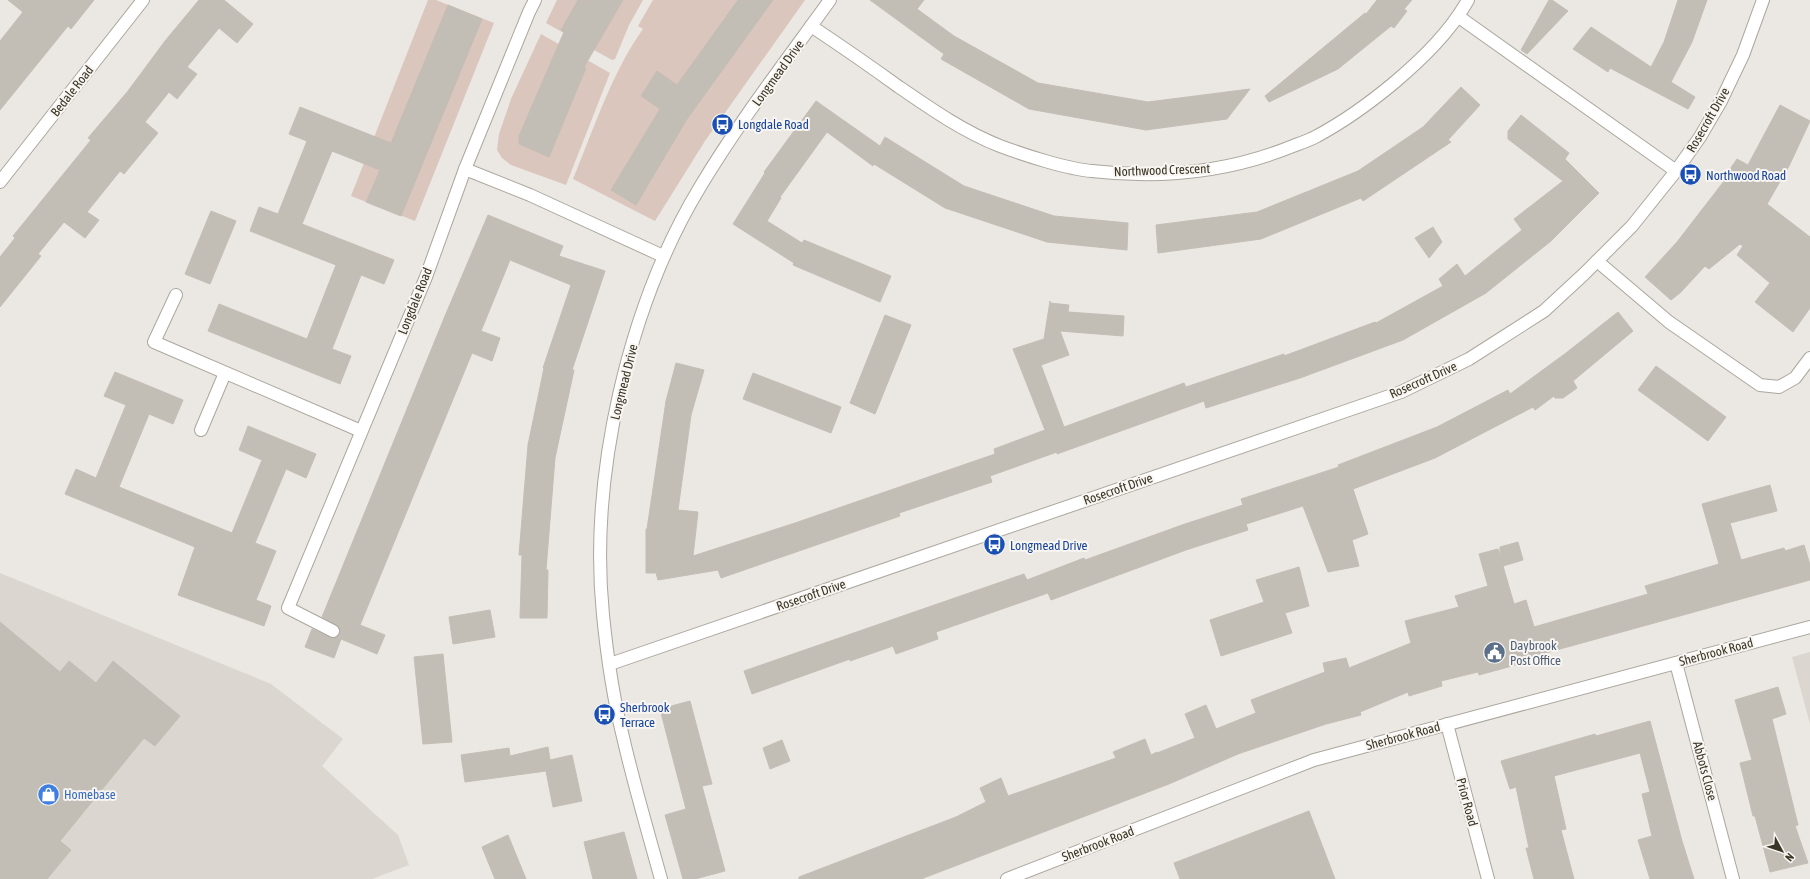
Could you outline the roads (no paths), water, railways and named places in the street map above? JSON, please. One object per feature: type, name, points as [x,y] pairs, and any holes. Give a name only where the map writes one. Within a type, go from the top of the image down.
[{"type":"street","name":"Bedale Road","points":[[0,182],[143,0]]},
{"type":"street","name":"Longdale Road","points":[[333,631],[288,608],[426,277],[465,169],[535,0]]},
{"type":"street","name":"Longmead Drive","points":[[661,879],[622,735],[603,614],[600,542],[606,466],[618,401],[632,345],[663,256],[699,188],[739,128],[830,0]]},
{"type":"street","name":"Northwood Crescent","points":[[811,26],[926,105],[961,127],[1000,146],[1050,162],[1089,171],[1131,174],[1218,168],[1267,156],[1317,136],[1372,101],[1421,60],[1459,17],[1468,0]]},
{"type":"street","name":"Rosecroft Drive","points":[[610,664],[1401,392],[1469,359],[1544,311],[1632,226],[1676,171],[1700,137],[1721,101],[1743,55],[1763,0]]},
{"type":"street","points":[[1459,17],[1676,171]]},
{"type":"street","points":[[465,169],[530,196],[663,256]]},
{"type":"street","points":[[1597,261],[1669,322],[1760,385],[1779,387],[1795,378],[1810,358]]},
{"type":"street","points":[[176,295],[154,342],[361,431]]},
{"type":"street","points":[[200,430],[225,373]]},
{"type":"street","name":"Sherbrook Road","points":[[1007,879],[1314,760],[1810,627]]},
{"type":"street","name":"Abbots Close","points":[[1676,663],[1733,879]]},
{"type":"street","name":"Prior Road","points":[[1447,724],[1488,879]]},
{"type":"place","name":"Longdale Road","points":[[723,124]]},
{"type":"place","name":"Northwood Road","points":[[1691,175]]},
{"type":"place","name":"Longmead Drive","points":[[995,545]]},
{"type":"place","name":"Daybrook Post Office","points":[[1495,652]]},
{"type":"place","name":"Sherbrook Terrace","points":[[604,714]]},
{"type":"place","name":"Homebase","points":[[49,794]]}]
